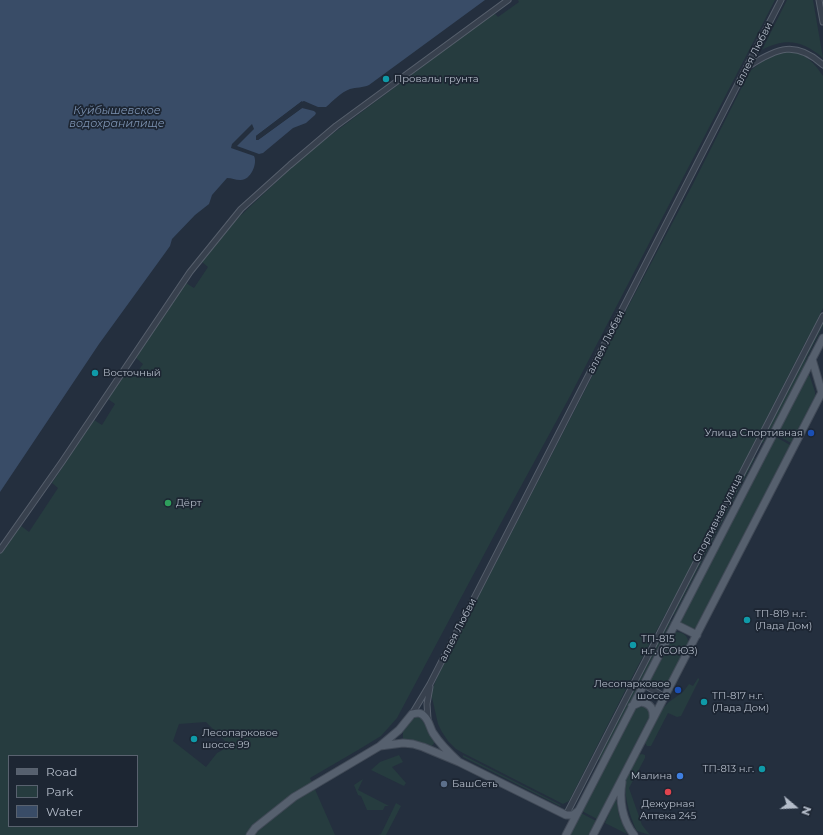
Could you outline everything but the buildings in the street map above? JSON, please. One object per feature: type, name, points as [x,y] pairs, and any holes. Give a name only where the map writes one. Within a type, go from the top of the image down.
[{"type":"main road","name":"Спортивная улица","points":[[568,832],[823,338]]},
{"type":"main road","points":[[593,835],[822,391],[812,359]]},
{"type":"main road","points":[[675,624],[697,635]]},
{"type":"main road","points":[[632,706],[641,702],[651,706],[654,712],[652,722]]},
{"type":"main road","points":[[250,835],[255,828],[294,797],[380,746],[399,730],[412,714],[421,714],[428,720],[432,732],[446,750],[459,762]]},
{"type":"main road","points":[[399,730],[398,740],[403,743]]},
{"type":"main road","points":[[430,750],[435,749],[438,740]]},
{"type":"main road","points":[[380,746],[403,743],[413,744],[459,762],[566,814],[573,815],[579,811]]},
{"type":"main road","points":[[626,772],[622,783],[621,800],[625,818],[634,835]]},
{"type":"main road","points":[[566,814],[570,821],[568,832]]},
{"type":"street","points":[[0,550],[62,462],[190,272],[241,209],[336,126],[508,0]]},
{"type":"street","name":"аллея Любви","points":[[412,714],[430,684],[748,67],[781,0]]},
{"type":"street","points":[[819,0],[823,22]]},
{"type":"street","points":[[748,67],[768,55],[790,49],[803,51],[823,65]]},
{"type":"street","points":[[566,814],[823,316]]},
{"type":"street","name":"аллея Любви","points":[[428,720],[430,684]]},
{"type":"street","points":[[644,685],[660,694]]},
{"type":"green space","points":[[518,0],[775,0],[569,398],[397,718],[381,736],[310,778],[335,835],[0,835],[0,554],[20,525],[29,532],[58,488],[52,483],[94,420],[102,425],[115,404],[108,399],[126,372],[134,377],[143,364],[136,358],[142,348],[186,283],[194,288],[208,267],[202,262],[237,219],[307,153],[494,13],[498,17],[519,2]],"holes":[[[206,722],[227,743],[228,747],[217,753],[206,767],[173,741],[179,724]]]},
{"type":"green space","points":[[787,0],[813,0],[823,58],[808,48],[787,42],[779,43],[762,50]]},
{"type":"green space","points":[[792,51],[810,60],[823,76],[823,308],[569,801],[563,804],[456,749],[448,741],[438,724],[431,693],[438,675],[693,184],[750,71],[768,57],[778,53]]},
{"type":"green space","points":[[823,318],[823,326],[807,357],[802,372],[763,443],[759,441]]},
{"type":"green space","points":[[807,375],[810,377],[815,396],[791,443],[777,435]]},
{"type":"green space","points":[[776,437],[790,445],[696,627],[692,630],[681,623],[681,620]]},
{"type":"green space","points":[[752,457],[755,458],[674,615],[671,614]]},
{"type":"green space","points":[[667,619],[671,621],[604,755],[600,760],[596,758]]},
{"type":"green space","points":[[676,632],[685,635],[688,639],[688,644],[667,684],[661,687],[655,686],[651,684],[651,679]]},
{"type":"green space","points":[[698,678],[699,680],[681,716],[677,717],[668,713],[651,746],[647,746],[645,743],[663,708],[683,692],[689,684],[693,686]]},
{"type":"green space","points":[[639,706],[644,706],[647,708],[649,717],[597,819],[582,811],[634,710]]},
{"type":"green space","points":[[414,717],[419,717],[425,725],[435,742],[432,746],[405,740],[403,738],[403,730]]},
{"type":"green space","points":[[399,755],[403,762],[392,767],[406,783],[404,786],[371,770],[380,762]]},
{"type":"green space","points":[[463,755],[561,805],[560,806],[463,757]]},
{"type":"green space","points":[[639,755],[645,755],[645,758],[629,788],[642,825],[650,835],[637,831],[630,814],[625,786],[628,774]]},
{"type":"green space","points":[[363,779],[358,790],[389,806],[385,806],[383,810],[367,810],[354,785]]},
{"type":"green space","points":[[616,798],[619,816],[627,834],[605,823]]},
{"type":"green space","points":[[396,803],[401,806],[386,835],[378,835],[381,834]]},
{"type":"green space","points":[[581,813],[596,821],[588,835],[570,835]]},
{"type":"water","name":"Куйбышевское водохранилище","points":[[0,0],[485,0],[369,85],[352,88],[343,92],[326,107],[318,107],[304,101],[301,102],[256,136],[256,140],[302,108],[314,111],[316,113],[315,115],[306,123],[293,128],[263,153],[259,154],[237,146],[254,129],[252,124],[232,144],[231,148],[254,156],[255,163],[250,175],[244,180],[227,178],[212,195],[209,204],[195,215],[172,239],[170,246],[99,344],[0,492]]},
{"type":"pier","points":[[302,101],[302,104],[257,137],[299,107],[302,106],[302,108],[256,140],[256,136]]},
{"type":"place","name":"Провалы грунта","points":[[386,79]]},
{"type":"place","name":"Восточный","points":[[95,373]]},
{"type":"place","name":"Улица Спортивная","points":[[811,433]]},
{"type":"place","name":"Дёрт","points":[[168,503]]},
{"type":"place","name":"ТП-819 н.г. (Лада Дом)","points":[[747,620]]},
{"type":"place","name":"ТП-815 н.г. (СОЮЗ)","points":[[633,645]]},
{"type":"place","name":"Лесопарковое шоссе","points":[[678,690]]},
{"type":"place","name":"ТП-817 н.г. (Лада Дом)","points":[[704,702]]},
{"type":"place","name":"Лесопарковое шоссе 99","points":[[194,739]]},
{"type":"place","name":"ТП-813 н.г.","points":[[762,769]]},
{"type":"place","name":"Малина","points":[[680,776]]},
{"type":"place","name":"БашСеть","points":[[444,784]]},
{"type":"place","name":"Дежурная Аптека 245","points":[[668,792]]}]
